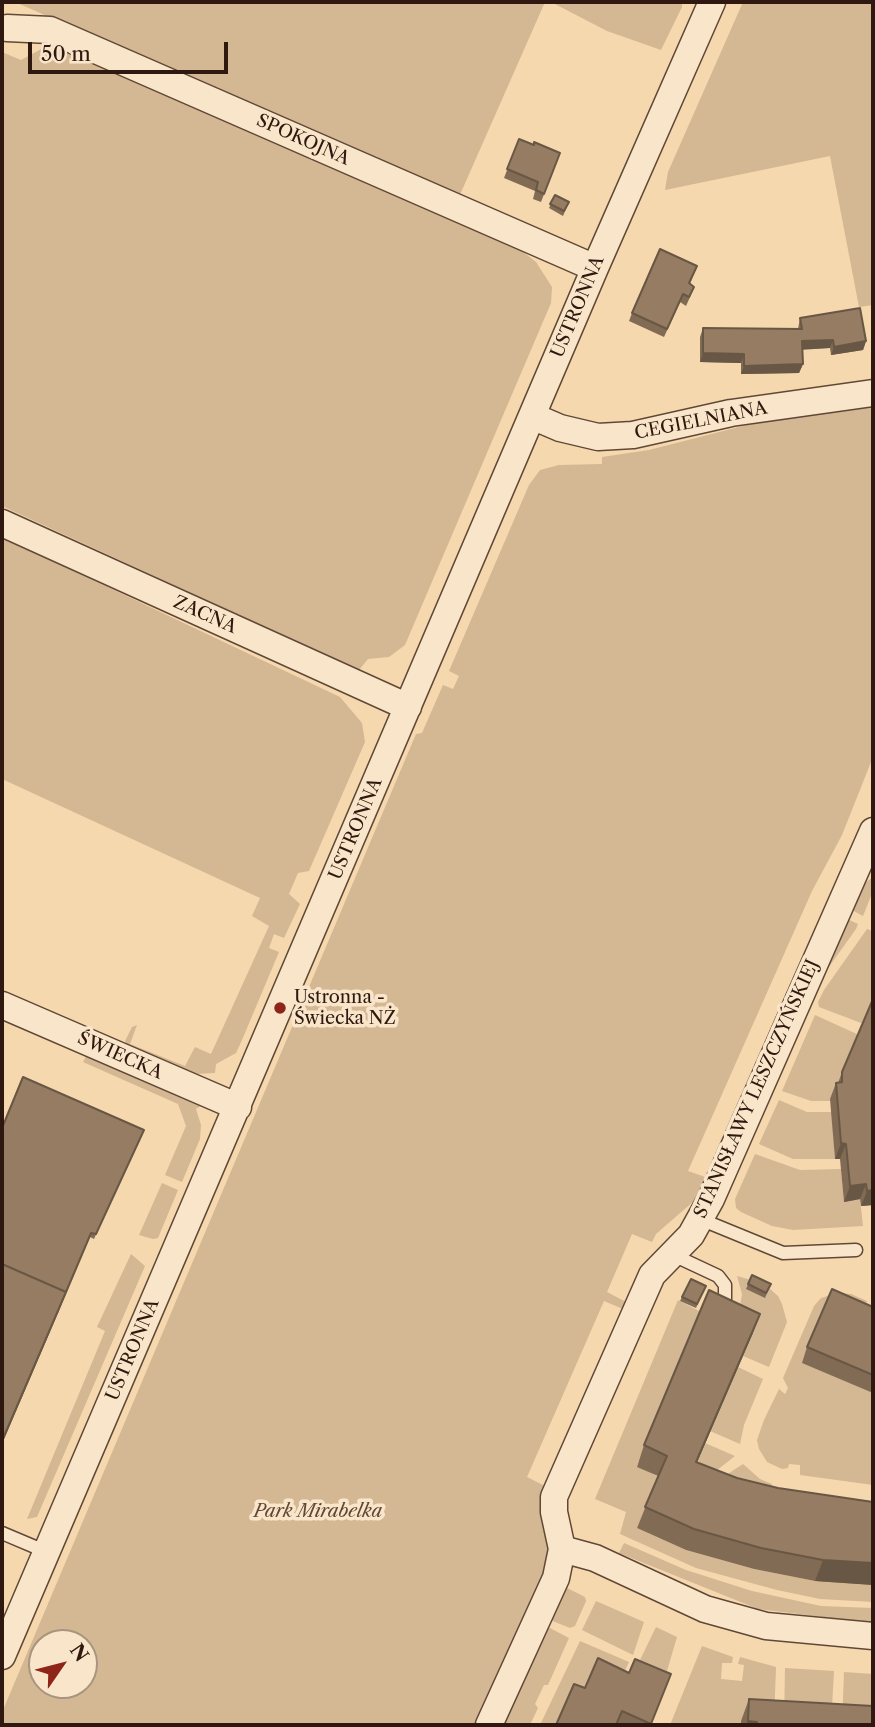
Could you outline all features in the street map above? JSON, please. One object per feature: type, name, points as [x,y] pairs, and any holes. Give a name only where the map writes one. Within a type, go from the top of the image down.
[{"type":"street","name":"USTRONNA","points":[[2,1656],[531,416],[712,2]]},
{"type":"street","name":"SPOKOJNA","points":[[7,28],[50,30],[595,268]]},
{"type":"street","name":"CEGIELNIANA","points":[[531,416],[594,438],[633,435],[745,411],[873,393]]},
{"type":"street","name":"ZACNA","points":[[2,523],[408,708]]},
{"type":"street","name":"STANISŁAWY LESZCZYŃSKIEJ","points":[[489,1725],[556,1578],[562,1549],[554,1512],[554,1497],[652,1275],[691,1235],[711,1199],[870,846]]},
{"type":"street","name":"ŚWIECKA","points":[[2,1005],[238,1107]]},
{"type":"street","points":[[562,1549],[595,1558],[705,1609],[766,1626],[873,1636]]},
{"type":"lane","points":[[700,1219],[783,1253],[856,1250]]},
{"type":"lane","points":[[671,1254],[718,1276],[725,1285],[725,1299],[718,1319]]},
{"type":"lane","points":[[2,1533],[47,1552]]},
{"type":"green space","points":[[15,2],[545,2],[459,197]]},
{"type":"green space","points":[[551,2],[682,2],[682,7],[661,50],[607,31]]},
{"type":"green space","points":[[743,2],[873,2],[873,305],[859,307],[830,156],[665,190],[668,172]]},
{"type":"green space","points":[[60,45],[522,251],[536,262],[552,287],[551,303],[405,645],[389,657],[368,659],[359,670],[2,506],[2,52],[21,60],[45,47]]},
{"type":"green space","name":"Park Mirabelka","points":[[873,406],[873,757],[842,835],[812,891],[688,1171],[708,1178],[694,1201],[656,1234],[652,1242],[632,1234],[607,1292],[626,1302],[623,1309],[604,1301],[527,1477],[545,1486],[542,1493],[542,1519],[549,1556],[544,1576],[485,1725],[2,1725],[3,1710],[28,1651],[28,1699],[98,1699],[98,1629],[37,1629],[416,734],[422,733],[443,685],[453,689],[459,676],[449,671],[529,485],[540,470],[559,465],[602,464],[602,457],[649,450],[766,420]]},
{"type":"green space","points":[[2,537],[340,697],[362,723],[365,742],[309,871],[298,873],[289,894],[300,904],[284,938],[274,934],[269,948],[279,952],[236,1053],[216,1064],[215,1073],[195,1074],[127,1047],[125,1041],[132,1027],[137,1025],[130,1044],[185,1066],[195,1047],[211,1054],[269,926],[252,916],[260,898],[2,779]]},
{"type":"green space","points":[[873,877],[873,891],[863,916],[852,910],[865,883]]},
{"type":"green space","points":[[847,919],[858,924],[856,929],[821,978]]},
{"type":"green space","points":[[867,929],[873,931],[873,1001],[864,1022],[861,1023],[819,1007],[818,1002]]},
{"type":"green space","points":[[815,1015],[859,1035],[830,1101],[811,1101],[782,1091]]},
{"type":"green space","points":[[86,1056],[202,1105],[196,1109],[201,1125],[200,1139],[182,1182],[165,1175],[186,1126],[178,1104],[83,1062]]},
{"type":"green space","points":[[779,1100],[807,1112],[832,1112],[835,1159],[793,1159],[759,1144]]},
{"type":"green space","points":[[755,1154],[800,1170],[841,1169],[844,1201],[860,1199],[863,1226],[793,1230],[772,1226],[741,1212],[736,1208],[735,1199]]},
{"type":"green space","points":[[162,1183],[178,1190],[158,1238],[139,1235]]},
{"type":"green space","points":[[131,1254],[145,1266],[37,1517],[27,1519],[105,1331],[97,1327]]},
{"type":"green space","points":[[737,1276],[751,1280],[747,1289],[765,1297],[769,1288],[782,1304],[787,1322],[769,1367],[743,1356],[752,1335],[730,1325],[740,1306],[742,1294]]},
{"type":"green space","points":[[837,1293],[851,1294],[867,1301],[859,1319],[873,1393],[873,1485],[800,1475],[800,1465],[789,1464],[788,1468],[782,1469],[767,1462],[757,1440],[779,1389],[785,1394],[788,1388],[783,1378],[814,1306],[821,1298]]},
{"type":"green space","points":[[678,1300],[701,1312],[637,1466],[659,1477],[637,1528],[686,1550],[754,1569],[815,1581],[873,1585],[873,1602],[820,1599],[696,1568],[620,1534],[626,1512],[595,1499]]},
{"type":"green space","points":[[738,1367],[763,1379],[744,1425],[740,1444],[710,1431]]},
{"type":"green space","points":[[705,1443],[735,1456],[707,1478],[688,1483]]},
{"type":"green space","points":[[743,1464],[760,1479],[772,1484],[765,1508],[714,1483]]},
{"type":"green space","points":[[624,1543],[686,1570],[752,1591],[821,1606],[873,1608],[873,1623],[758,1609],[619,1553]]},
{"type":"green space","points":[[567,1588],[585,1597],[586,1601],[575,1626],[570,1628],[550,1620]]},
{"type":"green space","points":[[596,1601],[644,1622],[633,1655],[582,1630]]},
{"type":"green space","points":[[548,1627],[569,1638],[548,1685],[544,1685],[535,1704],[538,1708],[530,1725],[504,1725]]},
{"type":"green space","points":[[656,1627],[677,1637],[667,1671],[640,1660]]},
{"type":"green space","points":[[580,1641],[629,1662],[618,1686],[579,1704],[557,1725],[540,1725]]},
{"type":"green space","points":[[702,1646],[733,1657],[732,1663],[722,1663],[721,1679],[742,1681],[744,1665],[738,1664],[740,1657],[776,1667],[774,1722],[670,1725]]},
{"type":"green space","points":[[785,1668],[834,1671],[831,1725],[784,1723]]},
{"type":"green space","points":[[844,1672],[873,1674],[873,1725],[842,1725]]},
{"type":"building","points":[[519,139],[560,153],[544,194],[536,190],[538,182],[507,169]]},
{"type":"building","points":[[555,195],[569,202],[564,211],[550,204]]},
{"type":"building","points":[[660,249],[697,266],[689,283],[694,287],[689,297],[683,294],[667,329],[632,313]]},
{"type":"building","points":[[860,308],[866,341],[834,347],[833,340],[802,341],[803,364],[744,366],[744,354],[703,353],[703,328],[802,329],[800,318]]},
{"type":"building","points":[[873,999],[873,1190],[867,1191],[866,1184],[850,1186],[846,1144],[841,1143],[836,1083],[842,1082],[842,1072]]},
{"type":"building","points":[[23,1077],[144,1130],[96,1234],[91,1233],[66,1292],[2,1264],[2,1128]]},
{"type":"building","points":[[2,1264],[66,1292],[2,1441]]},
{"type":"building","points":[[752,1275],[771,1284],[766,1293],[748,1284]]},
{"type":"building","points":[[691,1279],[706,1286],[697,1304],[682,1297]]},
{"type":"building","points":[[832,1289],[873,1307],[873,1375],[807,1347]]},
{"type":"building","points":[[709,1290],[760,1314],[696,1462],[737,1478],[778,1488],[873,1502],[873,1563],[823,1560],[761,1548],[694,1529],[645,1507],[667,1456],[644,1445]]},
{"type":"building","points":[[598,1658],[629,1673],[635,1659],[671,1674],[651,1724],[622,1711],[616,1725],[556,1725],[574,1684],[585,1688]]},
{"type":"building","points":[[749,1699],[873,1706],[873,1725],[757,1725],[757,1722],[748,1721]]},
{"type":"place","name":"Ustronna - Świecka NŻ","points":[[280,1008]]}]
